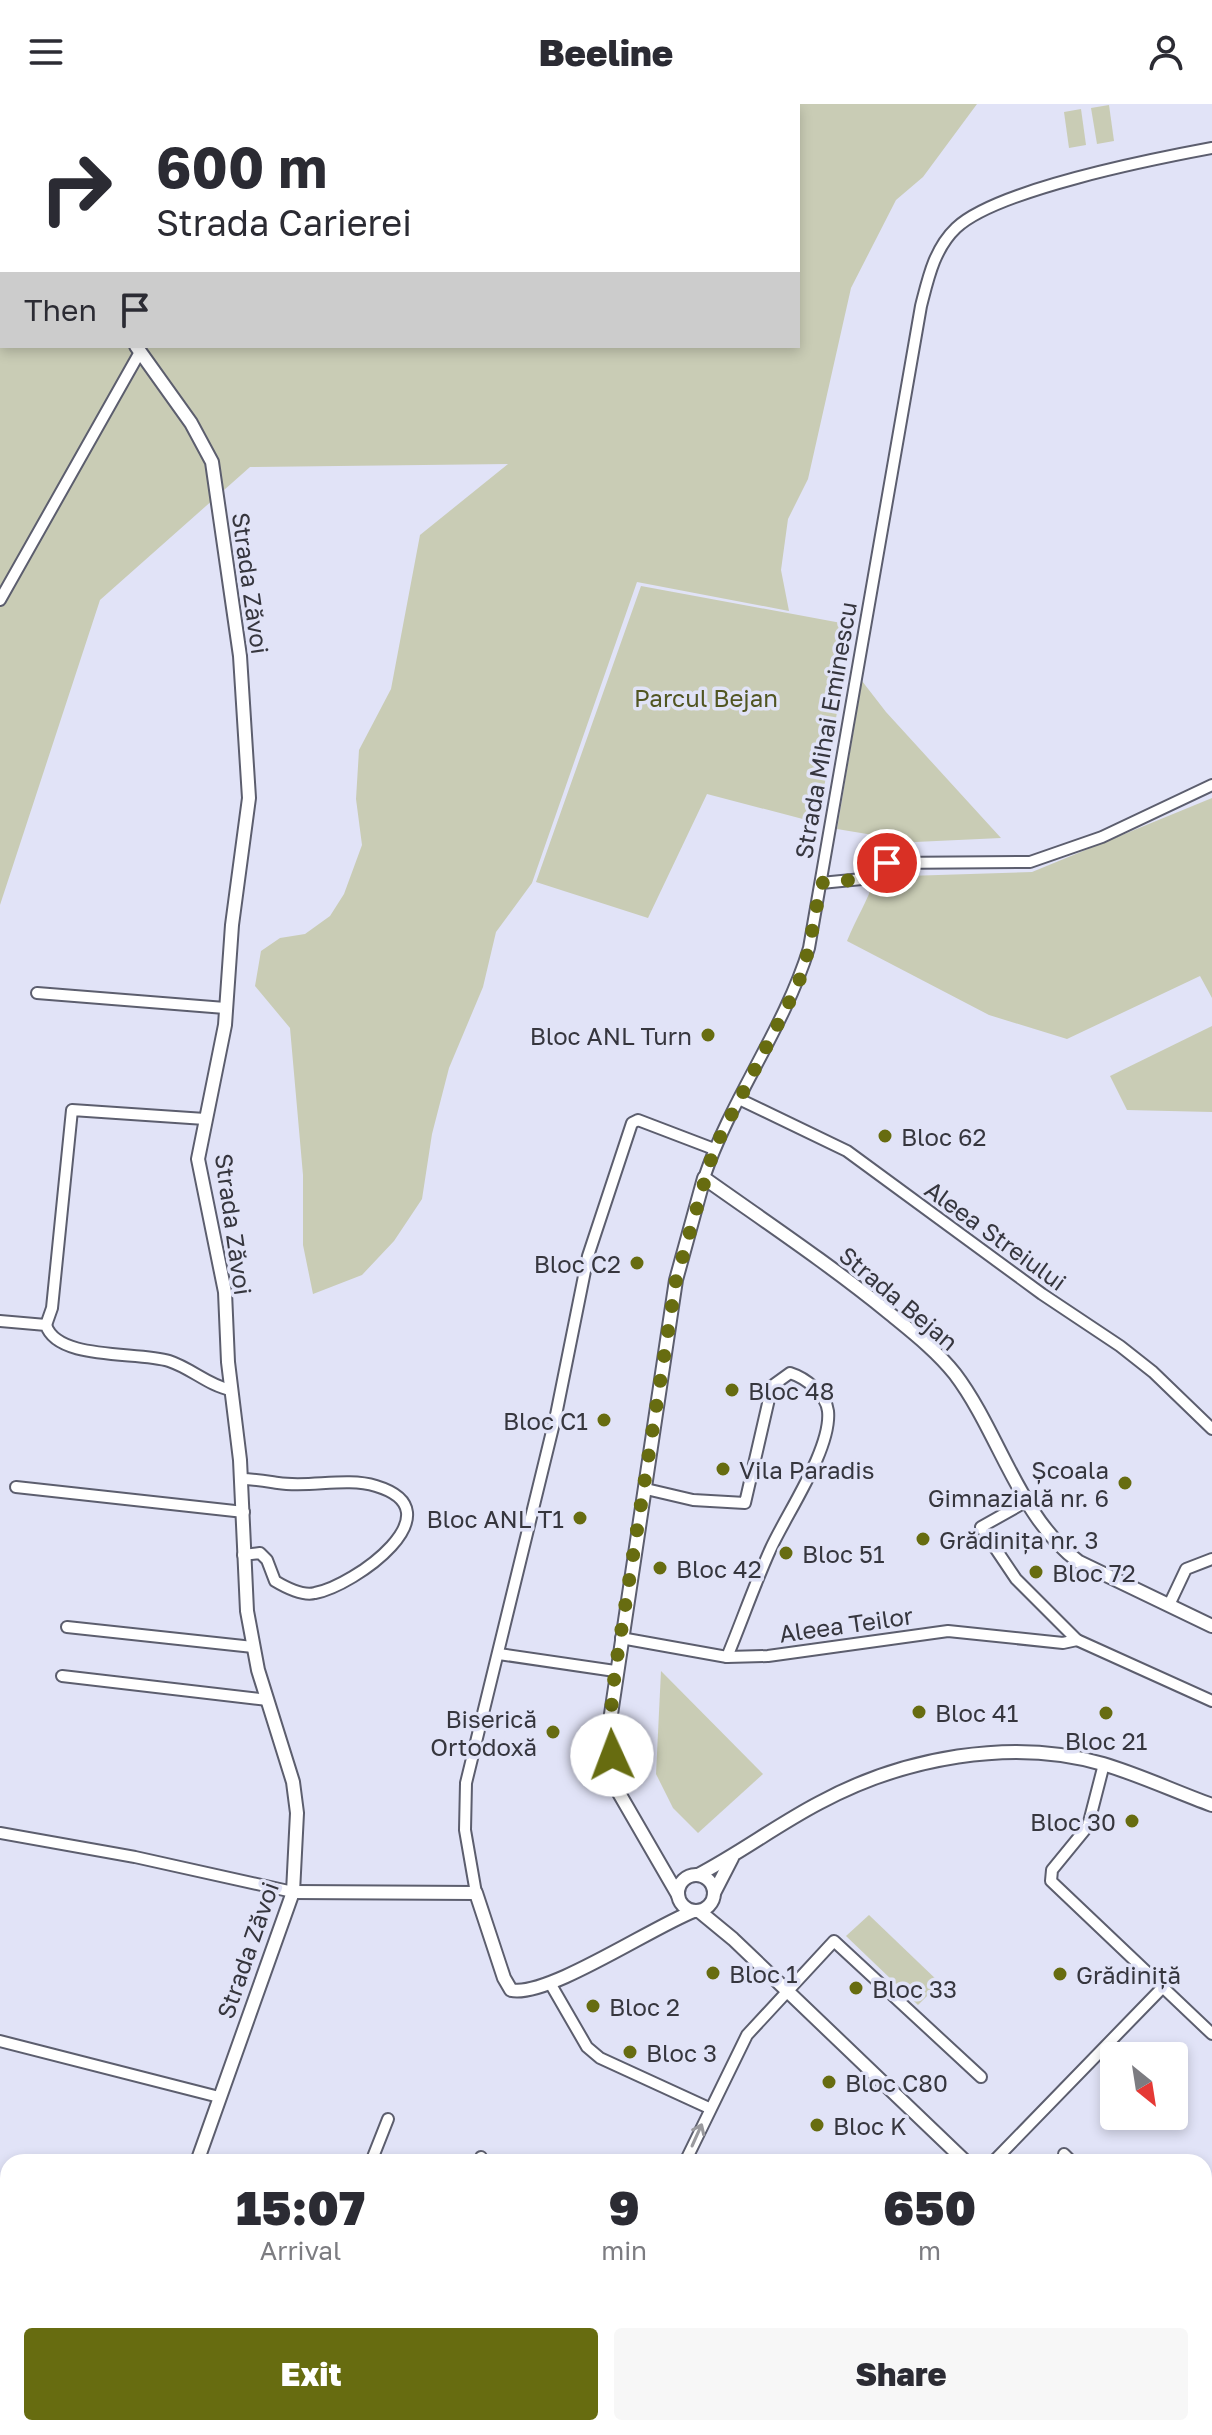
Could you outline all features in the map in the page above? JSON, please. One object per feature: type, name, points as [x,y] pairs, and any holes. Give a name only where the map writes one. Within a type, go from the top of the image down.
[{"type":"street","name":"Strada Mihai Eminescu","points":[[678,1898],[627,1812],[614,1772],[610,1721],[615,1671],[646,1489],[676,1280],[714,1149],[798,985],[809,948],[921,306],[939,249],[955,229],[995,204],[1060,184],[1212,148]]},
{"type":"street","points":[[0,600],[138,349]]},
{"type":"street","name":"Strada Zăvoi","points":[[138,349],[191,423],[212,462],[240,656],[249,798],[232,925],[221,1053],[198,1159],[220,1259],[242,1479],[243,1555],[253,1647],[293,1782],[297,1827],[293,1892],[200,2154]]},
{"type":"street","points":[[821,883],[862,879],[887,863],[1030,862],[1102,837],[1212,785]]},
{"type":"street","points":[[37,993],[225,1008]]},
{"type":"street","name":"Aleea Streiului","points":[[739,1099],[847,1151],[1042,1294],[1120,1346],[1153,1372],[1212,1429]]},
{"type":"street","points":[[205,1119],[72,1110],[52,1308],[46,1325],[50,1334],[81,1350],[163,1359],[231,1390]]},
{"type":"street","points":[[714,1149],[638,1120],[628,1130],[588,1256],[556,1415],[466,1783],[465,1830],[476,1893],[511,1990],[524,1993],[550,1983],[659,1925],[708,1907],[732,1858]]},
{"type":"street","name":"Strada Bejan","points":[[704,1178],[867,1295],[942,1359],[969,1394],[1029,1500],[1064,1551],[1212,1626]]},
{"type":"street","points":[[0,1321],[46,1325]]},
{"type":"street","points":[[646,1489],[693,1500],[745,1503],[749,1500],[772,1386],[790,1373],[809,1384],[826,1402],[827,1422],[820,1450],[770,1550],[727,1657]]},
{"type":"street","points":[[242,1479],[373,1485],[399,1500],[407,1517],[403,1534],[380,1557],[346,1581],[315,1593],[275,1581],[267,1560],[260,1553],[243,1555]]},
{"type":"street","points":[[16,1487],[244,1512]]},
{"type":"street","name":"Aleea Teilor","points":[[1029,1500],[981,1527],[1016,1579],[1077,1640],[1212,1701]]},
{"type":"street","points":[[1169,1605],[1186,1569],[1212,1559]]},
{"type":"street","points":[[67,1627],[253,1647]]},
{"type":"street","name":"Aleea Teilor","points":[[621,1638],[727,1657],[768,1656],[948,1631],[1063,1643],[1077,1640]]},
{"type":"street","points":[[499,1654],[615,1671]]},
{"type":"street","points":[[62,1676],[268,1700]]},
{"type":"street","points":[[659,1925],[678,1898],[680,1885],[695,1875],[732,1858],[821,1801],[859,1784],[931,1762],[976,1755],[1067,1756],[1104,1764],[1212,1805]]},
{"type":"street","points":[[1104,1764],[1088,1826],[1052,1870],[1051,1881],[1212,2034]]},
{"type":"street","points":[[0,1833],[121,1854],[293,1892],[476,1893]]},
{"type":"street","points":[[659,1862],[708,1879],[724,1931]]},
{"type":"street","points":[[678,1898],[724,1931],[958,2154]]},
{"type":"street","points":[[689,2154],[747,2035],[834,1941],[981,2077]]},
{"type":"street","points":[[550,1983],[587,2047],[600,2058],[709,2108]]},
{"type":"street","points":[[1001,2154],[1163,1987]]},
{"type":"street","points":[[0,2041],[219,2097]]},
{"type":"street","points":[[374,2154],[388,2119]]},
{"type":"green space","points":[[800,104],[977,104],[923,177],[896,200],[851,288],[808,479],[788,519],[781,570],[789,611],[637,582],[532,883],[496,932],[483,987],[449,1068],[432,1134],[422,1199],[394,1241],[362,1275],[313,1294],[303,1245],[303,1175],[290,1028],[255,986],[261,951],[280,938],[305,934],[330,916],[344,894],[362,845],[356,799],[359,750],[391,689],[420,535],[508,464],[250,467],[100,600],[0,905],[0,348],[800,348]]},
{"type":"green space","points":[[1109,105],[1114,141],[1097,144],[1091,108]]},
{"type":"green space","points":[[1081,109],[1086,145],[1069,148],[1064,112]]},
{"type":"green space","name":"Parcul Bejan","points":[[641,586],[852,625],[818,823],[707,794],[648,918],[536,882]]},
{"type":"green space","points":[[862,681],[886,712],[1001,838],[915,842],[837,829]]},
{"type":"green space","points":[[1212,798],[1212,998],[1200,976],[1067,1039],[989,1015],[847,941],[875,877],[1032,872]]},
{"type":"green space","points":[[1212,1026],[1212,1112],[1127,1110],[1110,1076]]},
{"type":"green space","points":[[661,1671],[763,1774],[698,1833],[673,1808],[656,1774]]},
{"type":"green space","points":[[869,1915],[940,1983],[918,2005],[846,1936]]},
{"type":"place","name":"Bloc ANL Turn","points":[[708,1035]]},
{"type":"place","name":"Bloc 62","points":[[885,1136]]},
{"type":"place","name":"Bloc C2","points":[[637,1263]]},
{"type":"place","name":"Bloc 48","points":[[732,1390]]},
{"type":"place","name":"Bloc C1","points":[[604,1420]]},
{"type":"place","name":"Vila Paradis","points":[[723,1469]]},
{"type":"place","name":"Școala Gimnazială nr. 6","points":[[1125,1483]]},
{"type":"place","name":"Bloc ANL T1","points":[[580,1518]]},
{"type":"place","name":"Grădinița nr. 3","points":[[923,1539]]},
{"type":"place","name":"Bloc 51","points":[[786,1553]]},
{"type":"place","name":"Bloc 42","points":[[660,1568]]},
{"type":"place","name":"Bloc 72","points":[[1036,1572]]},
{"type":"place","name":"Bloc 41","points":[[919,1712]]},
{"type":"place","name":"Bloc 21","points":[[1106,1713]]},
{"type":"place","name":"Biserică Ortodoxă","points":[[553,1732]]},
{"type":"place","name":"Bloc 30","points":[[1132,1821]]},
{"type":"place","name":"Bloc 1","points":[[713,1973]]},
{"type":"place","name":"Grădiniță","points":[[1060,1974]]},
{"type":"place","name":"Bloc 33","points":[[856,1988]]},
{"type":"place","name":"Bloc 2","points":[[593,2006]]},
{"type":"place","name":"Bloc 3","points":[[630,2052]]},
{"type":"place","name":"Bloc C80","points":[[829,2082]]},
{"type":"place","name":"Bloc K","points":[[817,2125]]},
{"type":"route","points":[[612,1755],[610,1721],[615,1671],[646,1489],[676,1280],[691,1221],[714,1149],[798,985],[809,948],[821,883],[862,879],[887,863]]}]
